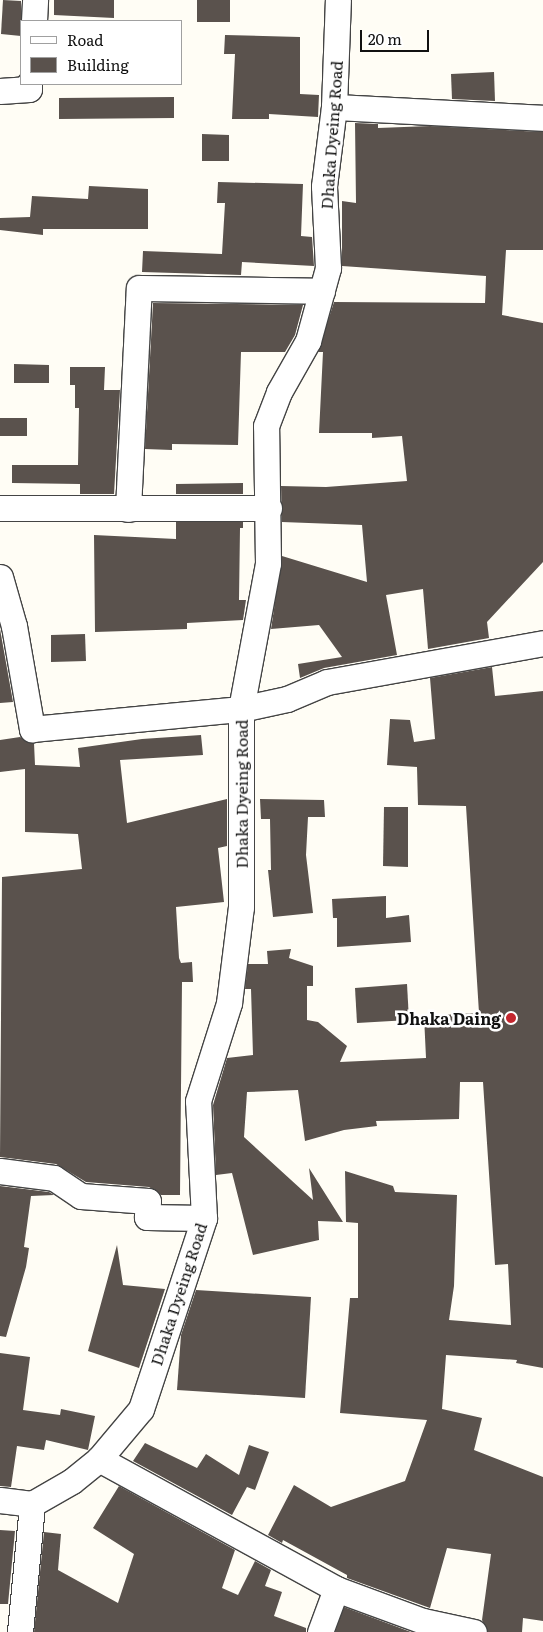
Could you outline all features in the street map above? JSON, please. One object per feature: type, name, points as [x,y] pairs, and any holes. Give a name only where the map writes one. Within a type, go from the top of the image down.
[{"type":"street","points":[[34,20],[35,0]]},
{"type":"street","name":"Dhaka Dyeing Road","points":[[32,1504],[72,1481],[100,1459],[141,1409],[204,1218],[198,1101],[230,1003],[240,907],[241,709],[268,564],[269,508],[266,426],[279,392],[308,341],[328,268],[324,186],[334,108],[338,0]]},
{"type":"street","points":[[0,91],[29,89],[30,85]]},
{"type":"street","points":[[334,108],[543,118]]},
{"type":"street","points":[[128,509],[139,288],[322,291]]},
{"type":"street","points":[[0,508],[269,508]]},
{"type":"street","points":[[0,577],[7,627],[32,729],[241,709],[288,699],[327,682],[543,643]]},
{"type":"street","points":[[0,1171],[54,1178],[81,1196],[148,1201],[147,1217],[204,1218]]},
{"type":"street","points":[[100,1459],[336,1589],[423,1621],[474,1632]]},
{"type":"street","points":[[0,1500],[32,1504],[20,1632]]},
{"type":"street","points":[[320,1632],[336,1589]]},
{"type":"building","points":[[3,0],[21,1],[20,36],[1,34]]},
{"type":"building","points":[[54,0],[114,0],[114,18],[54,15]]},
{"type":"building","points":[[197,0],[230,0],[230,22],[197,22]]},
{"type":"building","points":[[225,35],[300,37],[300,94],[319,95],[318,117],[269,114],[269,119],[232,119],[235,54],[224,54]]},
{"type":"building","points":[[494,72],[495,101],[452,99],[451,74]]},
{"type":"building","points":[[174,97],[174,118],[59,119],[59,98]]},
{"type":"building","points":[[355,123],[378,124],[378,128],[430,126],[543,132],[543,250],[506,250],[502,315],[543,323],[543,562],[487,622],[489,638],[428,649],[423,589],[386,595],[397,655],[324,668],[300,678],[298,664],[342,657],[319,625],[271,629],[282,556],[367,582],[362,525],[282,522],[281,486],[326,487],[407,481],[402,436],[372,438],[372,433],[319,433],[323,352],[318,352],[334,302],[485,303],[486,276],[342,266],[342,201],[356,203]]},
{"type":"building","points":[[202,134],[229,135],[229,161],[202,161]]},
{"type":"building","points":[[218,182],[303,184],[301,236],[312,237],[314,266],[242,262],[241,275],[142,272],[143,251],[222,254],[225,203],[217,203]]},
{"type":"building","points":[[89,186],[148,189],[148,229],[43,229],[43,235],[0,230],[0,218],[30,217],[32,196],[88,199]]},
{"type":"building","points":[[153,303],[303,305],[295,335],[285,352],[241,352],[238,445],[172,444],[172,450],[145,449]]},
{"type":"building","points":[[14,364],[49,365],[49,383],[14,383]]},
{"type":"building","points":[[70,367],[105,367],[104,390],[120,390],[114,494],[80,494],[80,484],[12,483],[12,465],[78,465],[79,408],[75,408],[75,385],[70,385]]},
{"type":"building","points":[[0,418],[27,418],[27,436],[0,436]]},
{"type":"building","points":[[243,483],[243,494],[176,494],[176,484]]},
{"type":"building","points":[[176,522],[243,522],[243,528],[240,528],[239,600],[246,600],[243,620],[187,623],[187,629],[95,632],[94,535],[176,539]]},
{"type":"building","points":[[0,629],[13,702],[0,703]]},
{"type":"building","points":[[85,634],[86,661],[51,662],[51,635]]},
{"type":"building","points":[[492,667],[495,696],[543,691],[543,1368],[516,1363],[517,1360],[446,1355],[442,1409],[482,1418],[474,1450],[543,1477],[543,1621],[523,1618],[522,1632],[488,1632],[482,1620],[491,1554],[447,1548],[430,1608],[347,1578],[347,1575],[283,1540],[282,1543],[268,1535],[294,1485],[331,1507],[405,1481],[427,1420],[340,1413],[350,1298],[358,1298],[358,1223],[346,1222],[345,1171],[393,1186],[395,1192],[457,1195],[454,1286],[449,1320],[511,1325],[508,1264],[495,1265],[483,1082],[460,1082],[459,1119],[376,1121],[377,1126],[344,1130],[305,1141],[298,1090],[247,1092],[244,1137],[313,1200],[309,1168],[343,1222],[318,1221],[319,1240],[253,1255],[232,1173],[216,1175],[213,1105],[227,1058],[253,1055],[251,989],[245,989],[248,964],[268,964],[267,951],[291,949],[289,958],[313,966],[313,986],[307,986],[307,1020],[318,1022],[347,1046],[340,1062],[426,1058],[424,1016],[479,1013],[466,806],[418,805],[417,767],[387,765],[390,719],[410,720],[414,742],[435,739],[430,678]]},
{"type":"building","points":[[201,735],[203,755],[120,760],[127,823],[227,799],[227,846],[218,848],[224,902],[176,907],[179,958],[181,963],[192,962],[193,982],[182,982],[180,1195],[161,1195],[149,1187],[86,1182],[56,1164],[0,1157],[2,877],[82,869],[78,834],[25,832],[25,769],[0,772],[0,740],[20,737],[34,743],[35,765],[80,767],[78,748],[142,739]]},
{"type":"building","points":[[260,799],[324,800],[325,817],[308,817],[306,855],[313,913],[273,917],[268,870],[271,870],[270,819],[261,819]]},
{"type":"building","points":[[384,807],[408,807],[408,867],[383,866]]},
{"type":"building","points":[[386,896],[386,918],[409,915],[411,942],[337,947],[337,918],[333,918],[332,899]]},
{"type":"building","points":[[407,984],[409,1020],[357,1023],[355,988]]},
{"type":"building","points":[[0,1186],[49,1192],[54,1195],[31,1196],[24,1247],[29,1248],[26,1267],[6,1337],[0,1336]]},
{"type":"building","points":[[117,1245],[123,1285],[165,1289],[139,1368],[88,1351]]},
{"type":"building","points":[[196,1290],[311,1297],[305,1398],[177,1390],[181,1335]]},
{"type":"building","points":[[0,1353],[30,1357],[23,1410],[60,1415],[61,1409],[95,1416],[88,1450],[46,1440],[44,1450],[17,1446],[11,1487],[0,1486]]},
{"type":"building","points":[[145,1443],[197,1468],[206,1454],[239,1475],[249,1445],[269,1452],[255,1490],[247,1487],[232,1515],[133,1461]]},
{"type":"building","points":[[119,1486],[235,1550],[222,1588],[238,1595],[255,1561],[271,1570],[265,1586],[282,1592],[274,1616],[306,1628],[306,1632],[34,1632],[44,1532],[61,1534],[58,1570],[118,1603],[134,1554],[93,1528]]},
{"type":"building","points":[[0,1530],[15,1531],[8,1604],[0,1604]]},
{"type":"building","points":[[344,1607],[411,1632],[335,1632]]},
{"type":"place","name":"Dhaka Daing","points":[[511,1018]]}]
